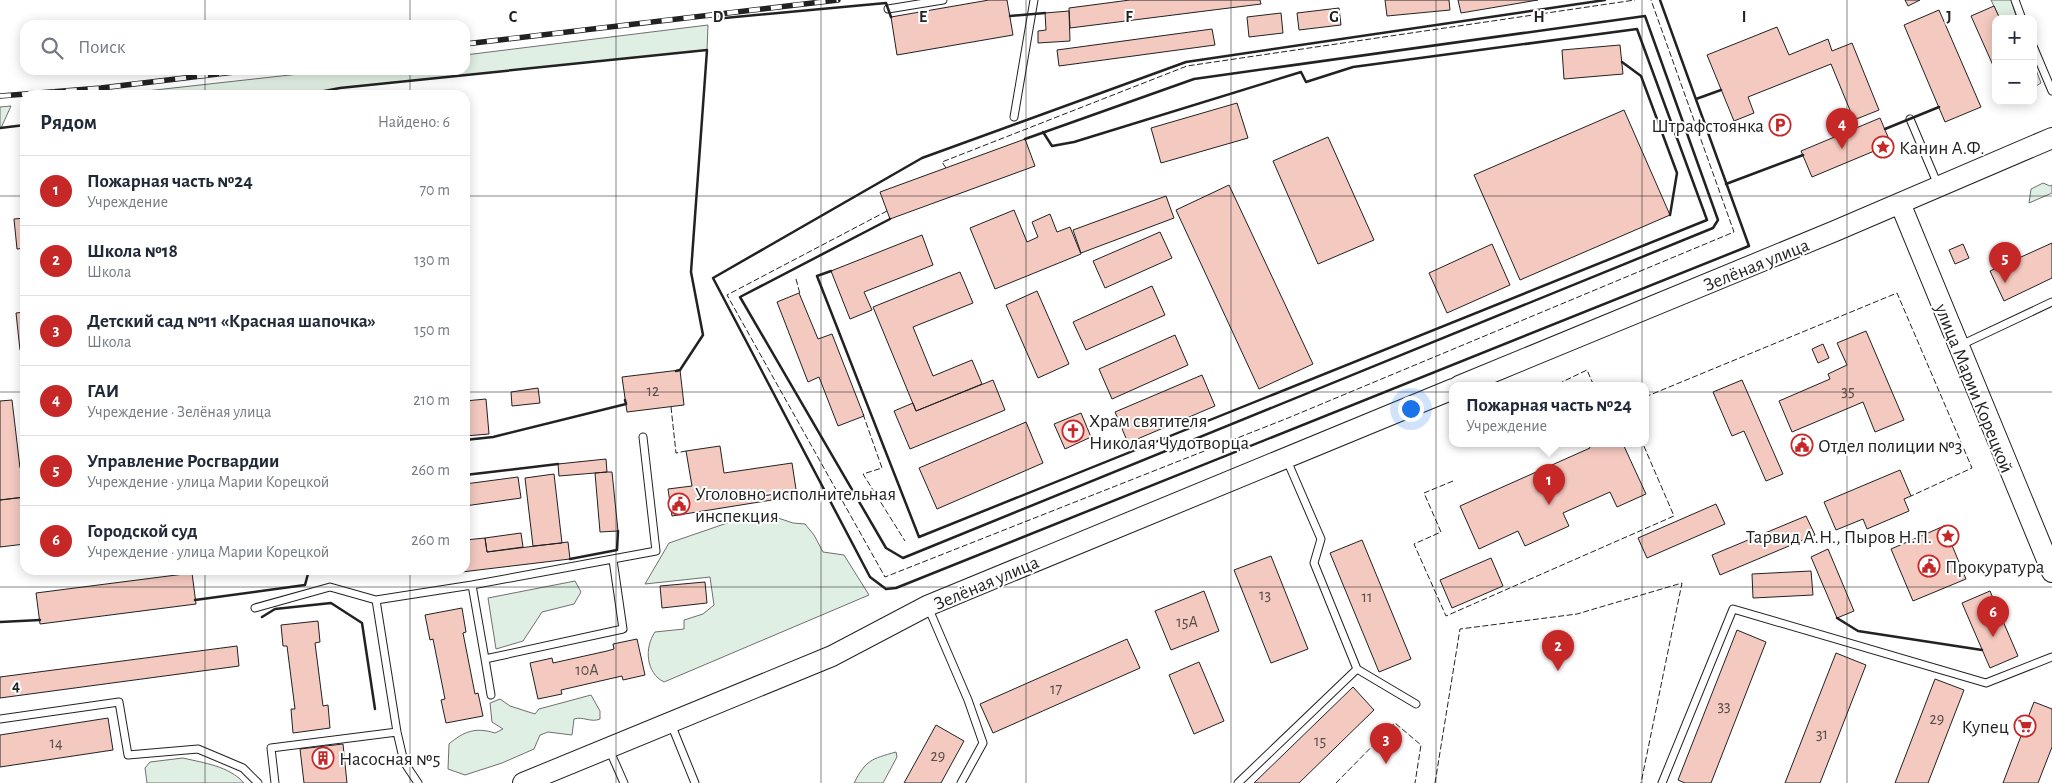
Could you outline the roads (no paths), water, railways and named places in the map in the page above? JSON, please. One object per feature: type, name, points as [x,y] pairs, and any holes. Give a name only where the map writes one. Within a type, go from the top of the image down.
[{"type":"main road","name":"Зелёная улица","points":[[1469,382],[1939,187],[2052,138]]},
{"type":"main road","name":"улица Марии Корецкой","points":[[1900,202],[2052,572]]},
{"type":"main road","name":"Зелёная улица","points":[[523,783],[832,656],[927,606],[1449,391]]},
{"type":"lane","points":[[888,9],[943,0]]},
{"type":"lane","points":[[1014,117],[1034,0]]},
{"type":"lane","points":[[2015,0],[2021,15]]},
{"type":"lane","points":[[2037,55],[2052,91]]},
{"type":"lane","points":[[1910,119],[1939,187]]},
{"type":"lane","points":[[1958,346],[2052,302]]},
{"type":"lane","points":[[256,608],[330,588],[376,600],[613,560],[656,550],[644,437]]},
{"type":"lane","points":[[1285,457],[1321,539],[1314,563],[1357,669],[1416,704]]},
{"type":"lane","points":[[485,659],[623,629],[613,560]]},
{"type":"lane","points":[[472,585],[490,695]]},
{"type":"lane","points":[[376,600],[397,732],[404,762],[418,783]]},
{"type":"lane","points":[[927,606],[968,700],[983,743],[961,783]]},
{"type":"lane","points":[[1662,783],[1733,609],[1986,683],[2052,657]]},
{"type":"lane","points":[[1238,783],[1357,669]]},
{"type":"lane","points":[[0,719],[119,702],[128,755],[198,748],[243,768],[258,783]]},
{"type":"lane","points":[[670,721],[695,783]]},
{"type":"lane","points":[[275,783],[271,748],[397,732]]},
{"type":"lane","points":[[608,748],[624,783]]},
{"type":"railway","points":[[470,43],[838,0]]},
{"type":"railway","points":[[76,90],[209,75]]},
{"type":"railway","points":[[0,96],[20,94]]},
{"type":"place","name":"Штрафстоянка","points":[[1780,125]]},
{"type":"place","name":"Канин А.Ф.","points":[[1883,147]]},
{"type":"place","name":"ГАИ","points":[[1842,149]]},
{"type":"place","name":"Управление Росгвардии","points":[[2005,283]]},
{"type":"place","name":"Храм святителя Николая Чудотворца","points":[[1073,431]]},
{"type":"place","name":"Отдел полиции №3","points":[[1802,445]]},
{"type":"place","name":"Уголовно-исполнительная инспекция","points":[[679,504]]},
{"type":"place","name":"Пожарная часть №24","points":[[1549,505]]},
{"type":"place","name":"Тарвид А.Н., Пыров Н.П.","points":[[1948,536]]},
{"type":"place","name":"Прокуратура","points":[[1929,566]]},
{"type":"place","name":"Городской суд","points":[[1993,637]]},
{"type":"place","name":"Школа №18","points":[[1558,671]]},
{"type":"place","name":"Купец","points":[[2025,726]]},
{"type":"place","name":"Насосная №5","points":[[323,758]]},
{"type":"place","name":"Детский сад №11 «Красная шапочка»","points":[[1386,764]]}]
